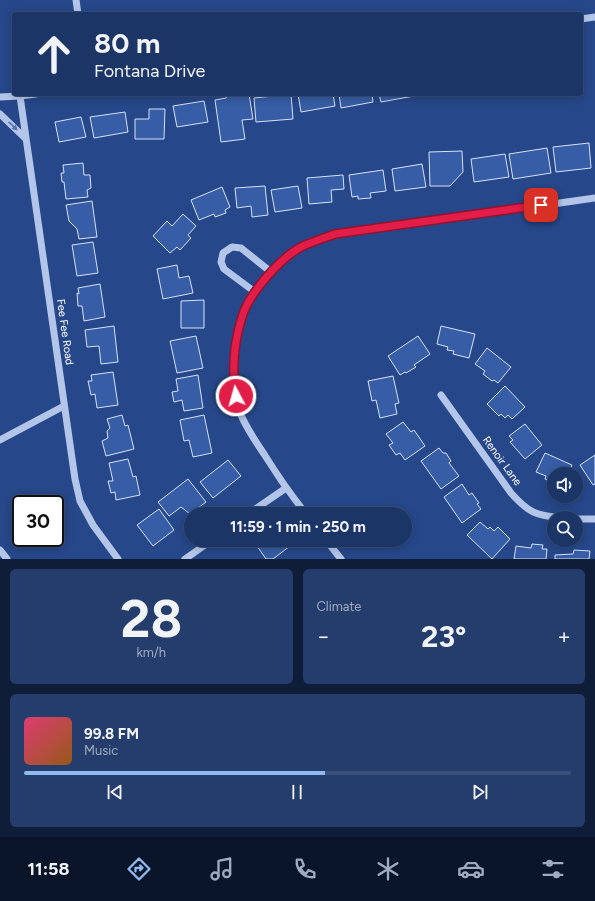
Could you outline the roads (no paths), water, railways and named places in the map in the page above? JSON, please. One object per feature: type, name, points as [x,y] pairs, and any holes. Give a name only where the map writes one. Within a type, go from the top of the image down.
[{"type":"street","points":[[76,0],[78,12]]},
{"type":"street","points":[[583,19],[595,17]]},
{"type":"street","points":[[0,97],[20,96]]},
{"type":"street","name":"Fee Fee Road","points":[[20,96],[75,479],[80,501],[92,525],[118,559]]},
{"type":"street","points":[[0,114],[26,138]]},
{"type":"street","points":[[301,507],[286,488],[240,414],[233,380],[236,343],[242,316],[255,292],[271,272],[285,258],[302,247],[318,239],[335,234],[595,198]]},
{"type":"street","points":[[255,292],[224,269],[220,262],[223,253],[232,247],[241,248],[271,272]]},
{"type":"street","name":"Renoir Lane","points":[[441,395],[523,506],[531,512],[547,516]]},
{"type":"street","points":[[0,440],[64,406]]},
{"type":"street","points":[[258,507],[286,488]]},
{"type":"street","points":[[583,519],[595,519]]},
{"type":"street","points":[[185,559],[202,547]]},
{"type":"street","points":[[331,547],[340,559]]},
{"type":"street","points":[[0,550],[7,559]]}]
